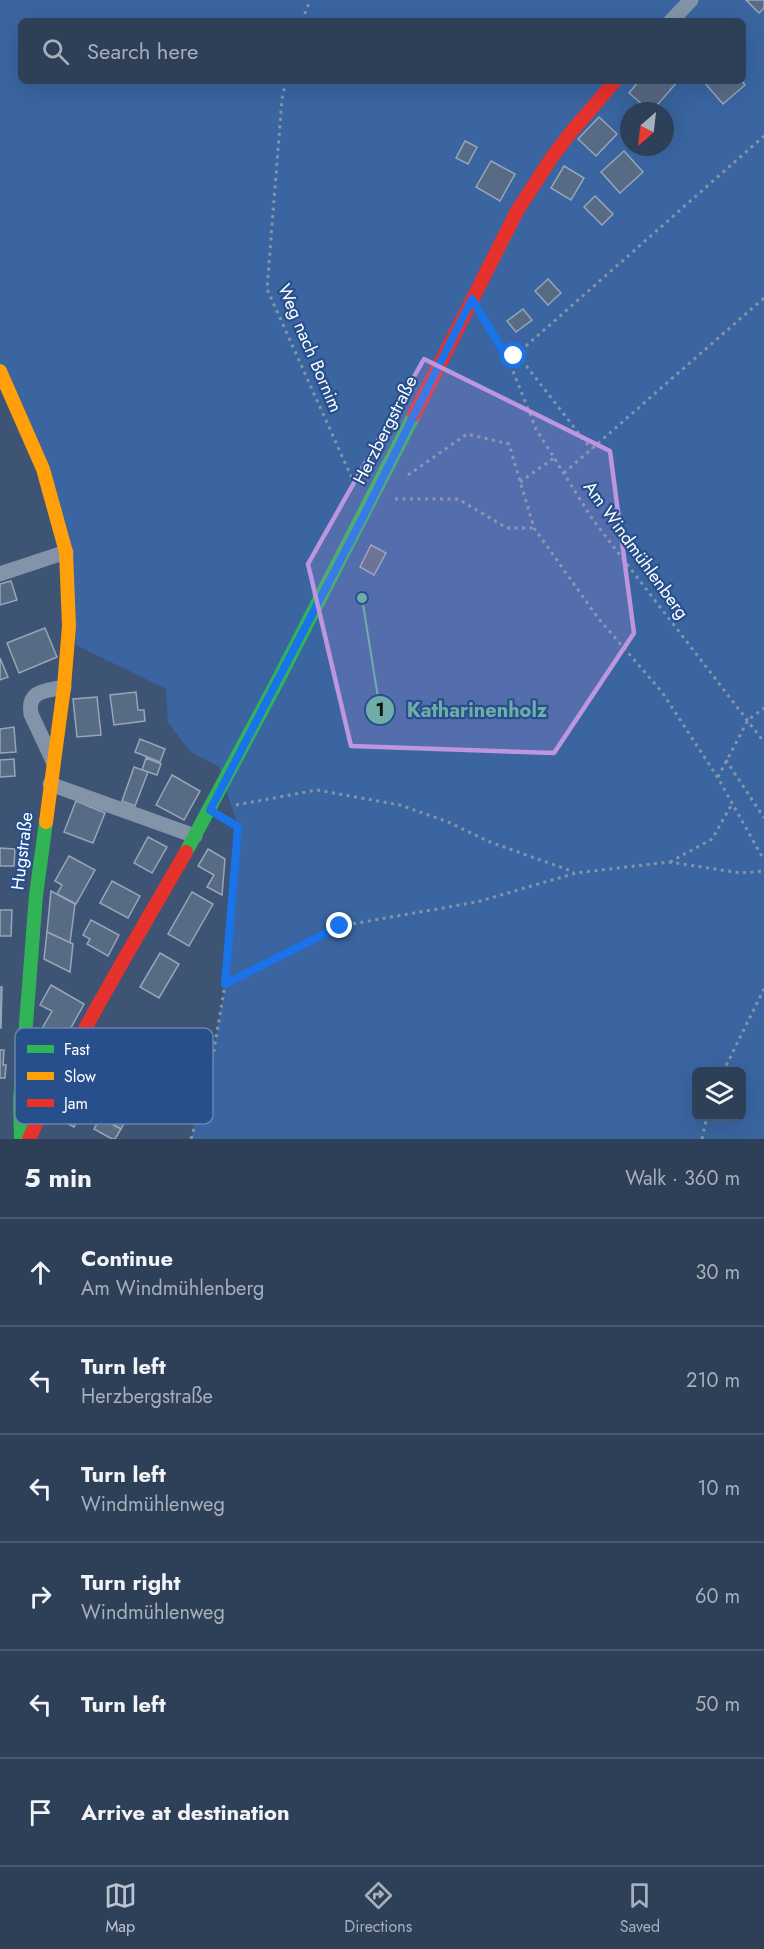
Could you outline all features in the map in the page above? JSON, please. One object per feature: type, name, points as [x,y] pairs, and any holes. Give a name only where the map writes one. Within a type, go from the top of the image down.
[{"type":"street","points":[[674,18],[691,0]]},
{"type":"street","name":"Herzbergstraße","points":[[210,810],[369,505],[513,219],[540,171],[565,137],[612,84]]},
{"type":"street","name":"Hugstraße","points":[[0,371],[43,469],[66,552],[69,626],[64,687],[36,895],[25,1028]]},
{"type":"street","points":[[0,574],[66,552]]},
{"type":"street","points":[[53,761],[30,714],[29,707],[36,694],[64,687]]},
{"type":"street","points":[[50,784],[195,836]]},
{"type":"street","points":[[86,1028],[210,810]]},
{"type":"street","name":"Hugstraße","points":[[21,1124],[21,1139]]},
{"type":"street","points":[[29,1139],[36,1124]]},
{"type":"path","points":[[303,18],[310,0]]},
{"type":"path","name":"Weg nach Bornim","points":[[285,84],[282,99],[267,289],[369,505]]},
{"type":"path","points":[[509,361],[764,136]]},
{"type":"path","points":[[564,473],[764,298]]},
{"type":"path","name":"Am Windmühlenberg","points":[[472,299],[509,361],[536,429],[593,520],[764,742]]},
{"type":"path","points":[[517,354],[591,449]]},
{"type":"path","points":[[400,480],[467,434],[509,444],[534,528],[598,618],[662,692],[718,778],[764,860]]},
{"type":"path","points":[[520,482],[554,458]]},
{"type":"path","points":[[369,505],[458,500],[507,528],[534,528]]},
{"type":"path","points":[[718,778],[748,720],[764,708]]},
{"type":"path","points":[[726,760],[764,818]]},
{"type":"path","points":[[210,810],[317,790],[400,805],[448,822],[490,842],[576,873]]},
{"type":"path","points":[[669,862],[712,839],[732,804]]},
{"type":"path","points":[[210,810],[238,827],[225,984],[213,1055]]},
{"type":"path","points":[[225,984],[340,926],[477,902],[576,873],[669,862],[741,873],[764,871]]},
{"type":"path","points":[[725,1067],[764,990]]},
{"type":"path","points":[[702,1139],[706,1121]]},
{"type":"path","points":[[191,1139],[195,1124]]},
{"type":"highlighted area","points":[[424,359],[610,451],[634,633],[554,753],[351,746],[308,564]]},
{"type":"shaded area","points":[[0,0],[764,0],[764,1139],[191,1139],[195,1124],[213,1124],[213,1055],[225,985],[238,827],[219,767],[191,752],[168,723],[166,689],[76,645],[66,552],[0,371]]},
{"type":"building","points":[[746,0],[764,0],[764,8],[759,13]]},
{"type":"building","points":[[636,84],[675,84],[660,102],[640,102],[629,93]]},
{"type":"building","points":[[706,84],[744,84],[745,85],[723,104]]},
{"type":"building","points":[[599,117],[617,134],[596,156],[578,139]]},
{"type":"building","points":[[465,141],[477,147],[468,164],[456,158]]},
{"type":"building","points":[[620,155],[629,156],[643,172],[620,193],[601,172]]},
{"type":"building","points":[[491,161],[515,174],[500,201],[476,187]]},
{"type":"building","points":[[564,166],[584,178],[571,200],[551,188]]},
{"type":"building","points":[[595,196],[613,214],[602,225],[584,207]]},
{"type":"building","points":[[548,279],[561,293],[548,305],[535,291]]},
{"type":"building","points":[[523,309],[532,320],[516,332],[507,321]]},
{"type":"building","points":[[371,545],[386,553],[374,575],[360,567]]},
{"type":"building","points":[[11,581],[17,600],[0,605],[0,584]]},
{"type":"building","points":[[45,628],[57,657],[19,673],[7,643]]},
{"type":"building","points":[[0,658],[8,677],[0,680]]},
{"type":"building","points":[[136,692],[138,710],[144,710],[145,721],[114,725],[110,695]]},
{"type":"building","points":[[97,697],[101,735],[77,737],[73,699]]},
{"type":"building","points":[[14,727],[16,752],[0,753],[0,729]]},
{"type":"building","points":[[140,739],[165,749],[160,762],[135,752]]},
{"type":"building","points":[[146,758],[161,764],[157,775],[142,770]]},
{"type":"building","points":[[14,759],[15,776],[0,777],[0,760]]},
{"type":"building","points":[[134,767],[148,772],[135,806],[122,801]]},
{"type":"building","points":[[172,775],[200,791],[184,820],[156,805]]},
{"type":"building","points":[[76,801],[105,813],[93,843],[64,832]]},
{"type":"building","points":[[148,837],[167,847],[152,873],[134,863]]},
{"type":"building","points":[[0,848],[15,849],[14,866],[0,866]]},
{"type":"building","points":[[208,849],[225,859],[222,895],[207,887],[214,875],[198,866]]},
{"type":"building","points":[[69,856],[95,870],[76,904],[57,894],[62,885],[55,881]]},
{"type":"building","points":[[112,881],[140,896],[128,918],[100,903]]},
{"type":"building","points":[[51,891],[75,904],[70,943],[47,932]]},
{"type":"building","points":[[192,892],[213,904],[189,946],[168,934]]},
{"type":"building","points":[[0,910],[12,910],[11,936],[0,936]]},
{"type":"building","points":[[91,920],[119,935],[108,956],[87,944],[90,939],[83,935]]},
{"type":"building","points":[[47,932],[73,944],[70,972],[44,959]]},
{"type":"building","points":[[160,953],[179,964],[159,998],[140,987]]},
{"type":"building","points":[[51,985],[84,1004],[71,1028],[42,1028],[52,1011],[40,1005]]},
{"type":"building","points":[[0,987],[2,987],[1,1028],[0,1028]]},
{"type":"building","points":[[0,1050],[4,1050],[5,1078],[0,1078]]},
{"type":"building","points":[[97,1124],[111,1124],[121,1129],[115,1139],[112,1139],[94,1129]]},
{"type":"building","points":[[112,1124],[124,1124],[121,1129]]},
{"type":"traffic: fast","points":[[186,852],[277,682],[414,415]]},
{"type":"traffic: fast","points":[[26,1028],[36,895],[46,822]]},
{"type":"traffic: fast","points":[[21,1124],[21,1139]]},
{"type":"traffic: slow","points":[[0,371],[43,469],[66,552],[69,626],[64,687],[46,822]]},
{"type":"traffic: jam","points":[[414,415],[517,211],[552,157],[612,84]]},
{"type":"traffic: jam","points":[[86,1028],[186,852]]},
{"type":"traffic: jam","points":[[29,1139],[36,1124]]},
{"type":"place","name":"Katharinenholz","points":[[362,598]]},
{"type":"route","points":[[340,926],[225,984],[238,827],[210,810],[366,511],[472,299],[509,361],[514,356]]}]
